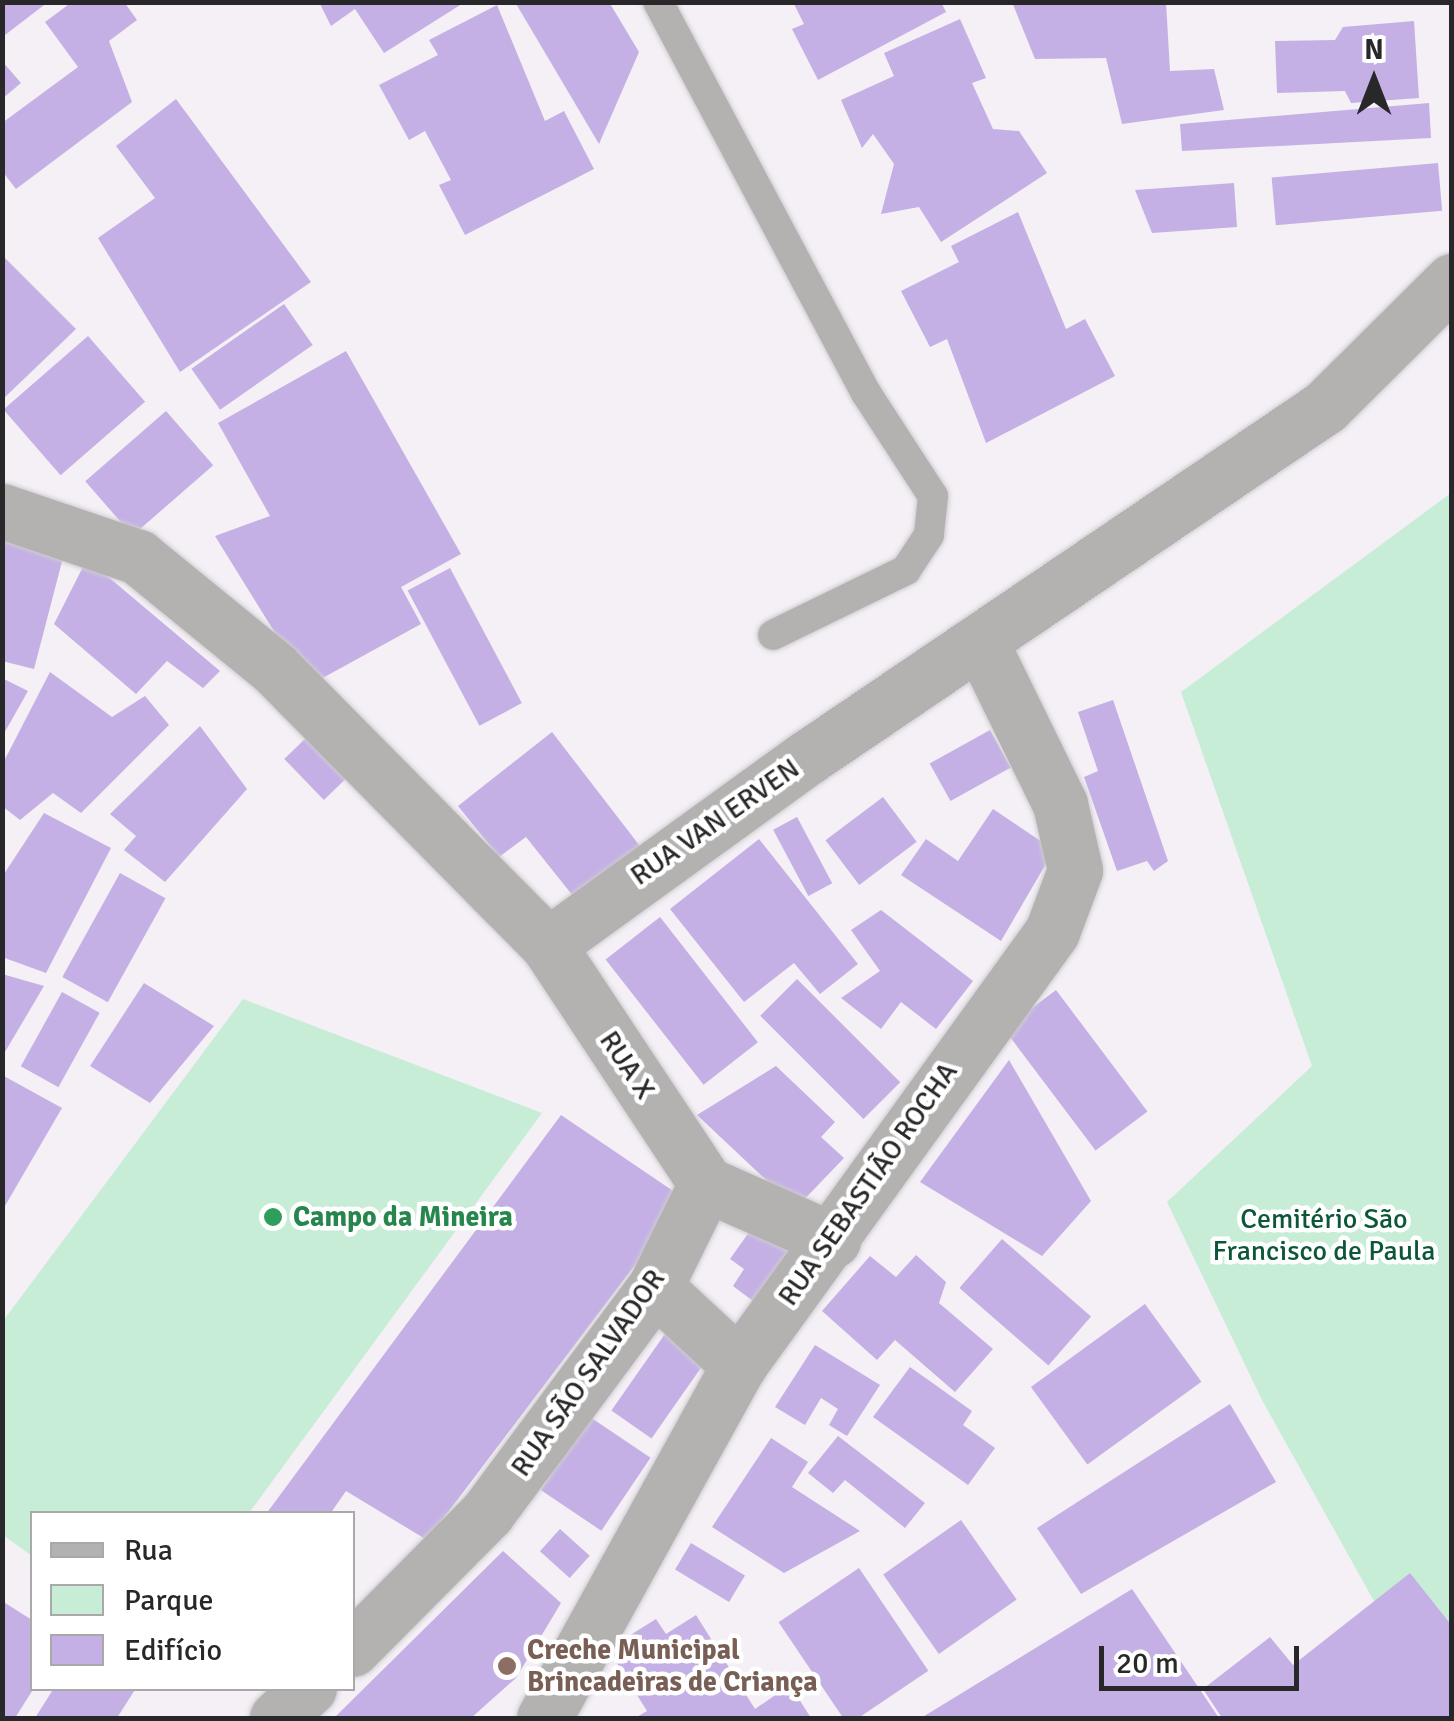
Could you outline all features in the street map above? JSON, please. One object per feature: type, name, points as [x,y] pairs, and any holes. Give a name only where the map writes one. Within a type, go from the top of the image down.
[{"type":"street","name":"RUA VAN ERVEN","points":[[548,946],[1324,407],[1452,281]]},
{"type":"street","points":[[2,512],[138,557],[274,668],[548,946]]},
{"type":"street","name":"RUA SEBASTIÃO ROCHA","points":[[544,1718],[739,1365],[1052,932],[1075,870],[1060,804],[981,642]]},
{"type":"street","name":"RUA X","points":[[548,946],[706,1184]]},
{"type":"street","points":[[706,1184],[833,1240]]},
{"type":"street","name":"RUA SÃO SALVADOR","points":[[355,1646],[487,1513],[654,1287],[706,1184]]},
{"type":"street","points":[[654,1287],[739,1365]]},
{"type":"street","points":[[277,1718],[306,1691]]},
{"type":"lane","points":[[658,2],[866,393],[933,496],[929,535],[906,570],[773,635]]},
{"type":"green space","name":"Cemitério São Francisco de Paula","points":[[1451,493],[1451,1718],[1439,1718],[1262,1400],[1167,1202],[1312,1066],[1181,692]]},
{"type":"green space","name":"Campo da Mineira","points":[[243,999],[542,1113],[250,1511],[30,1511],[30,1555],[3,1535],[3,1321]]},
{"type":"building","points":[[2,2],[48,2],[5,35]]},
{"type":"building","points":[[72,2],[124,2],[137,20],[109,41],[132,102],[16,189],[2,171],[2,123],[78,67],[45,22]]},
{"type":"building","points":[[319,2],[465,2],[384,53],[355,9],[331,26]]},
{"type":"building","points":[[515,2],[609,2],[639,52],[599,144]]},
{"type":"building","points":[[793,2],[941,2],[946,12],[818,80],[792,29],[804,24]]},
{"type":"building","points":[[1012,2],[1166,2],[1170,71],[1214,69],[1224,110],[1122,124],[1106,58],[1035,59]]},
{"type":"building","points":[[497,5],[545,121],[564,111],[594,169],[465,235],[439,185],[451,180],[425,131],[409,140],[379,85],[438,55],[429,40]]},
{"type":"building","points":[[960,19],[986,78],[972,83],[993,129],[1019,131],[1047,173],[941,242],[919,207],[881,214],[894,164],[873,134],[862,148],[841,100],[894,76],[884,53]]},
{"type":"building","points":[[1414,21],[1419,98],[1351,103],[1345,91],[1277,93],[1275,41],[1335,40],[1343,27]]},
{"type":"building","points":[[2,61],[21,83],[2,99]]},
{"type":"building","points":[[176,99],[311,282],[180,372],[98,238],[155,198],[116,146]]},
{"type":"building","points":[[1429,103],[1431,138],[1182,151],[1180,124]]},
{"type":"building","points":[[1438,163],[1442,211],[1276,225],[1272,178]]},
{"type":"building","points":[[1234,183],[1237,227],[1152,233],[1135,190]]},
{"type":"building","points":[[1018,212],[1066,329],[1085,319],[1115,376],[986,443],[947,339],[930,347],[901,291],[959,262],[951,246]]},
{"type":"building","points":[[2,255],[76,329],[2,400]]},
{"type":"building","points":[[284,304],[313,345],[220,410],[191,369]]},
{"type":"building","points":[[88,336],[145,402],[61,475],[3,409]]},
{"type":"building","points":[[346,351],[461,554],[401,587],[421,624],[308,686],[215,536],[270,516],[218,423]]},
{"type":"building","points":[[166,411],[213,465],[132,536],[85,481]]},
{"type":"building","points":[[2,534],[65,550],[34,669],[2,661]]},
{"type":"building","points":[[87,559],[220,671],[203,688],[167,661],[136,694],[54,624]]},
{"type":"building","points":[[450,568],[522,703],[479,726],[408,591]]},
{"type":"building","points":[[50,672],[112,717],[145,696],[169,725],[81,813],[53,793],[20,820],[2,806],[2,765]]},
{"type":"building","points":[[2,678],[28,691],[2,737]]},
{"type":"building","points":[[1113,700],[1168,861],[1154,871],[1147,861],[1117,871],[1084,777],[1098,771],[1078,712]]},
{"type":"building","points":[[200,726],[247,789],[165,882],[124,850],[136,836],[110,814]]},
{"type":"building","points":[[990,730],[1011,768],[950,801],[930,763]]},
{"type":"building","points":[[552,732],[643,850],[577,901],[526,837],[499,857],[458,806]]},
{"type":"building","points":[[308,736],[348,777],[324,800],[284,759]]},
{"type":"building","points":[[883,797],[917,842],[859,885],[825,840]]},
{"type":"building","points":[[993,809],[1054,850],[1001,941],[901,875],[926,839],[958,861]]},
{"type":"building","points":[[44,813],[111,848],[46,973],[2,957],[2,877]]},
{"type":"building","points":[[797,817],[832,883],[808,896],[773,830]]},
{"type":"building","points":[[759,839],[858,964],[820,994],[794,963],[744,1002],[670,909]]},
{"type":"building","points":[[120,873],[165,898],[108,1002],[62,977]]},
{"type":"building","points":[[881,910],[973,981],[936,1029],[901,1002],[881,1029],[841,998],[880,971],[851,930]]},
{"type":"building","points":[[660,917],[758,1042],[704,1085],[606,959]]},
{"type":"building","points":[[2,974],[44,986],[2,1057]]},
{"type":"building","points":[[797,979],[900,1082],[863,1119],[760,1016]]},
{"type":"building","points":[[144,983],[214,1026],[150,1103],[90,1066]]},
{"type":"building","points":[[1056,990],[1147,1111],[1096,1151],[1004,1029]]},
{"type":"building","points":[[62,992],[100,1013],[58,1087],[21,1066]]},
{"type":"building","points":[[1009,1060],[1091,1201],[1042,1256],[920,1182]]},
{"type":"building","points":[[776,1066],[835,1122],[821,1137],[844,1158],[796,1208],[697,1115]]},
{"type":"building","points":[[2,1075],[62,1108],[2,1211]]},
{"type":"building","points":[[561,1115],[685,1199],[427,1540],[346,1491],[332,1511],[268,1511]]},
{"type":"building","points":[[752,1228],[807,1244],[761,1307],[733,1286],[744,1269],[730,1259]]},
{"type":"building","points":[[1002,1239],[1091,1316],[1048,1365],[959,1288]]},
{"type":"building","points":[[916,1255],[946,1282],[939,1303],[993,1349],[955,1392],[895,1340],[877,1360],[822,1311],[870,1256],[896,1277]]},
{"type":"building","points":[[1145,1304],[1201,1382],[1087,1465],[1031,1387]]},
{"type":"building","points":[[667,1331],[707,1359],[652,1439],[611,1410]]},
{"type":"building","points":[[815,1345],[880,1385],[847,1436],[829,1425],[838,1409],[821,1398],[805,1425],[775,1407]]},
{"type":"building","points":[[910,1367],[972,1411],[963,1425],[995,1448],[968,1485],[873,1417]]},
{"type":"building","points":[[1230,1404],[1276,1482],[1081,1594],[1037,1528]]},
{"type":"building","points":[[590,1417],[651,1458],[601,1531],[541,1490]]},
{"type":"building","points":[[838,1436],[925,1503],[905,1528],[845,1480],[833,1493],[808,1473]]},
{"type":"building","points":[[771,1438],[808,1462],[792,1487],[860,1531],[784,1573],[712,1527]]},
{"type":"building","points":[[961,1520],[1017,1599],[939,1654],[883,1574]]},
{"type":"building","points":[[560,1529],[590,1556],[570,1578],[540,1551]]},
{"type":"building","points":[[691,1543],[745,1575],[729,1602],[675,1570]]},
{"type":"building","points":[[503,1551],[561,1603],[516,1678],[471,1718],[334,1718]]},
{"type":"building","points":[[859,1568],[928,1671],[858,1718],[843,1718],[779,1622]]},
{"type":"building","points":[[1410,1573],[1452,1626],[1452,1718],[1222,1718],[1203,1689],[1270,1637],[1293,1665]]},
{"type":"building","points":[[1132,1589],[1219,1718],[921,1718]]},
{"type":"building","points":[[2,1601],[30,1619],[32,1691],[15,1718],[2,1718]]},
{"type":"building","points":[[696,1615],[755,1709],[790,1685],[811,1718],[635,1718],[647,1711],[608,1649],[656,1619],[666,1634]]},
{"type":"building","points":[[52,1691],[134,1691],[117,1718],[35,1718]]},
{"type":"place","name":"Campo da Mineira","points":[[273,1217]]},
{"type":"place","name":"Creche Municipal Brincadeiras de Criança","points":[[507,1666]]}]
